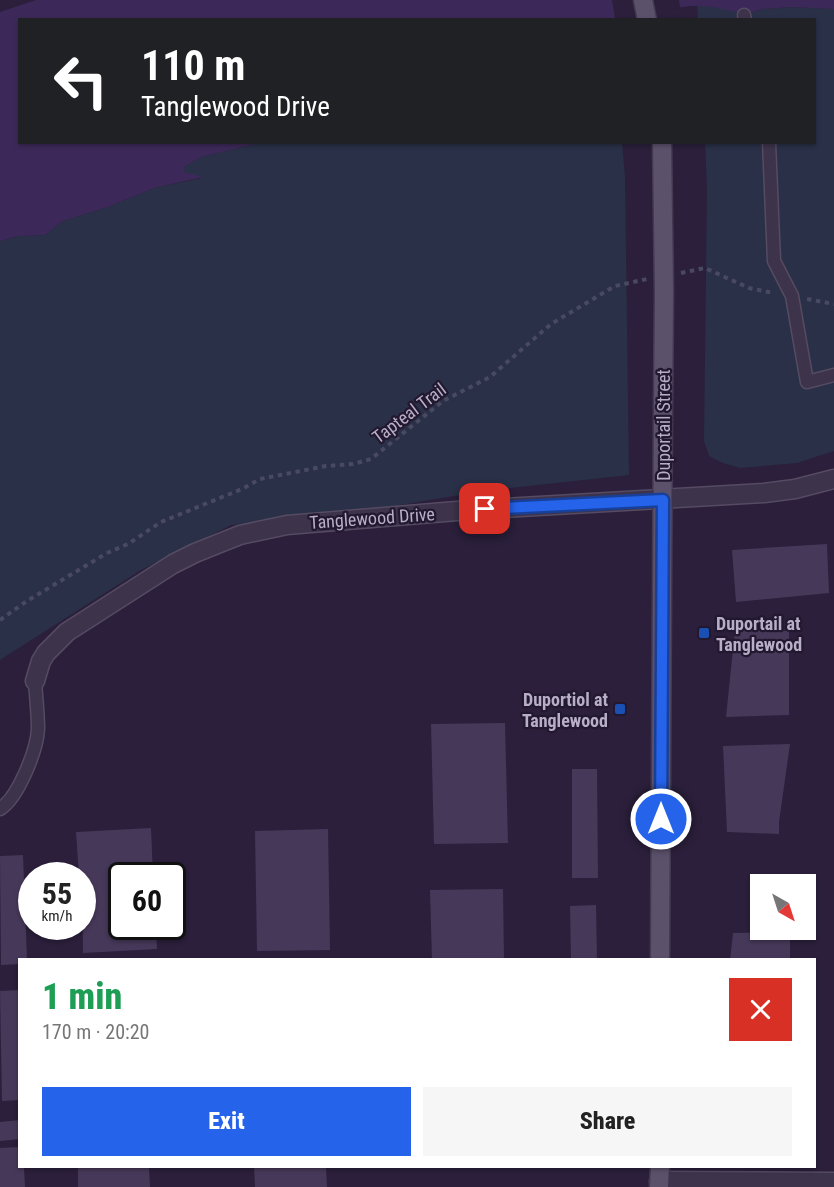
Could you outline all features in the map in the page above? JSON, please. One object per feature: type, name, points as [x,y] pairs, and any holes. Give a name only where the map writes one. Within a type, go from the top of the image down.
[{"type":"main road","points":[[643,0],[647,18]]},
{"type":"main road","name":"Duportail Street","points":[[660,958],[664,281],[662,144]]},
{"type":"street","name":"Tanglewood Drive","points":[[35,681],[46,653],[67,632],[173,564],[240,535],[287,525],[479,510],[782,491],[834,479]]},
{"type":"street","points":[[659,1178],[834,1182]]},
{"type":"lane","points":[[769,144],[774,261],[792,296],[807,382],[834,375]]},
{"type":"lane","points":[[0,809],[8,804],[27,768],[38,731],[35,681]]},
{"type":"path","points":[[671,275],[705,268],[749,288],[834,304]]},
{"type":"path","name":"Tapteal Trail","points":[[0,620],[27,601],[107,553],[128,544],[160,522],[242,489],[260,479],[371,459],[443,400],[490,377],[551,324],[615,286],[649,279]]},
{"type":"shaded area","points":[[36,0],[834,0],[834,9],[793,7],[762,9],[744,15],[715,7],[688,6],[638,18],[18,18],[18,144],[255,144],[201,157],[184,167],[184,172],[203,177],[154,188],[108,207],[63,221],[45,235],[18,236],[0,241],[0,12]]},
{"type":"shaded area","points":[[697,1],[725,5],[744,15],[762,9],[793,7],[834,9],[834,451],[797,463],[740,468],[709,456],[704,441],[707,189],[705,144],[816,144],[816,18],[698,18]]},
{"type":"shaded area","points":[[255,144],[622,144],[625,177],[629,475],[483,491],[365,511],[231,525],[141,570],[0,660],[0,241],[18,236],[45,235],[63,221],[108,207],[154,188],[201,178],[184,172],[184,167],[201,157]]},
{"type":"pier","points":[[612,0],[679,0],[680,8],[648,18],[615,18]]},
{"type":"building","points":[[827,544],[829,593],[736,602],[732,550]]},
{"type":"building","points":[[735,630],[789,631],[789,715],[726,717]]},
{"type":"building","points":[[505,723],[508,843],[434,844],[431,724]]},
{"type":"building","points":[[790,744],[779,834],[727,832],[723,746]]},
{"type":"building","points":[[572,769],[597,769],[598,878],[572,878]]},
{"type":"building","points":[[151,828],[152,862],[108,862],[108,940],[157,940],[157,949],[83,953],[83,940],[96,940],[96,862],[78,862],[76,832]]},
{"type":"building","points":[[328,829],[330,950],[257,951],[255,831]]},
{"type":"building","points":[[23,855],[23,862],[18,862],[18,940],[26,940],[27,958],[18,958],[18,964],[1,965],[0,856]]},
{"type":"building","points":[[503,889],[504,958],[432,958],[430,890]]},
{"type":"building","points":[[596,905],[597,958],[571,958],[570,906]]},
{"type":"building","points":[[733,933],[750,933],[750,940],[790,940],[790,958],[730,958]]},
{"type":"building","points":[[18,990],[18,1100],[2,1101],[0,991]]},
{"type":"building","points":[[18,1120],[18,1139],[0,1141],[0,1122]]},
{"type":"building","points":[[18,1147],[18,1168],[24,1168],[25,1187],[0,1187],[0,1148]]},
{"type":"building","points":[[78,1168],[149,1168],[150,1187],[78,1187]]},
{"type":"building","points":[[254,1168],[326,1168],[327,1187],[255,1187]]},
{"type":"place","name":"Duportail at Tanglewood","points":[[704,633]]},
{"type":"place","name":"Duportiol at Tanglewood","points":[[620,709]]},
{"type":"route","points":[[485,509],[663,500],[661,819]]}]
